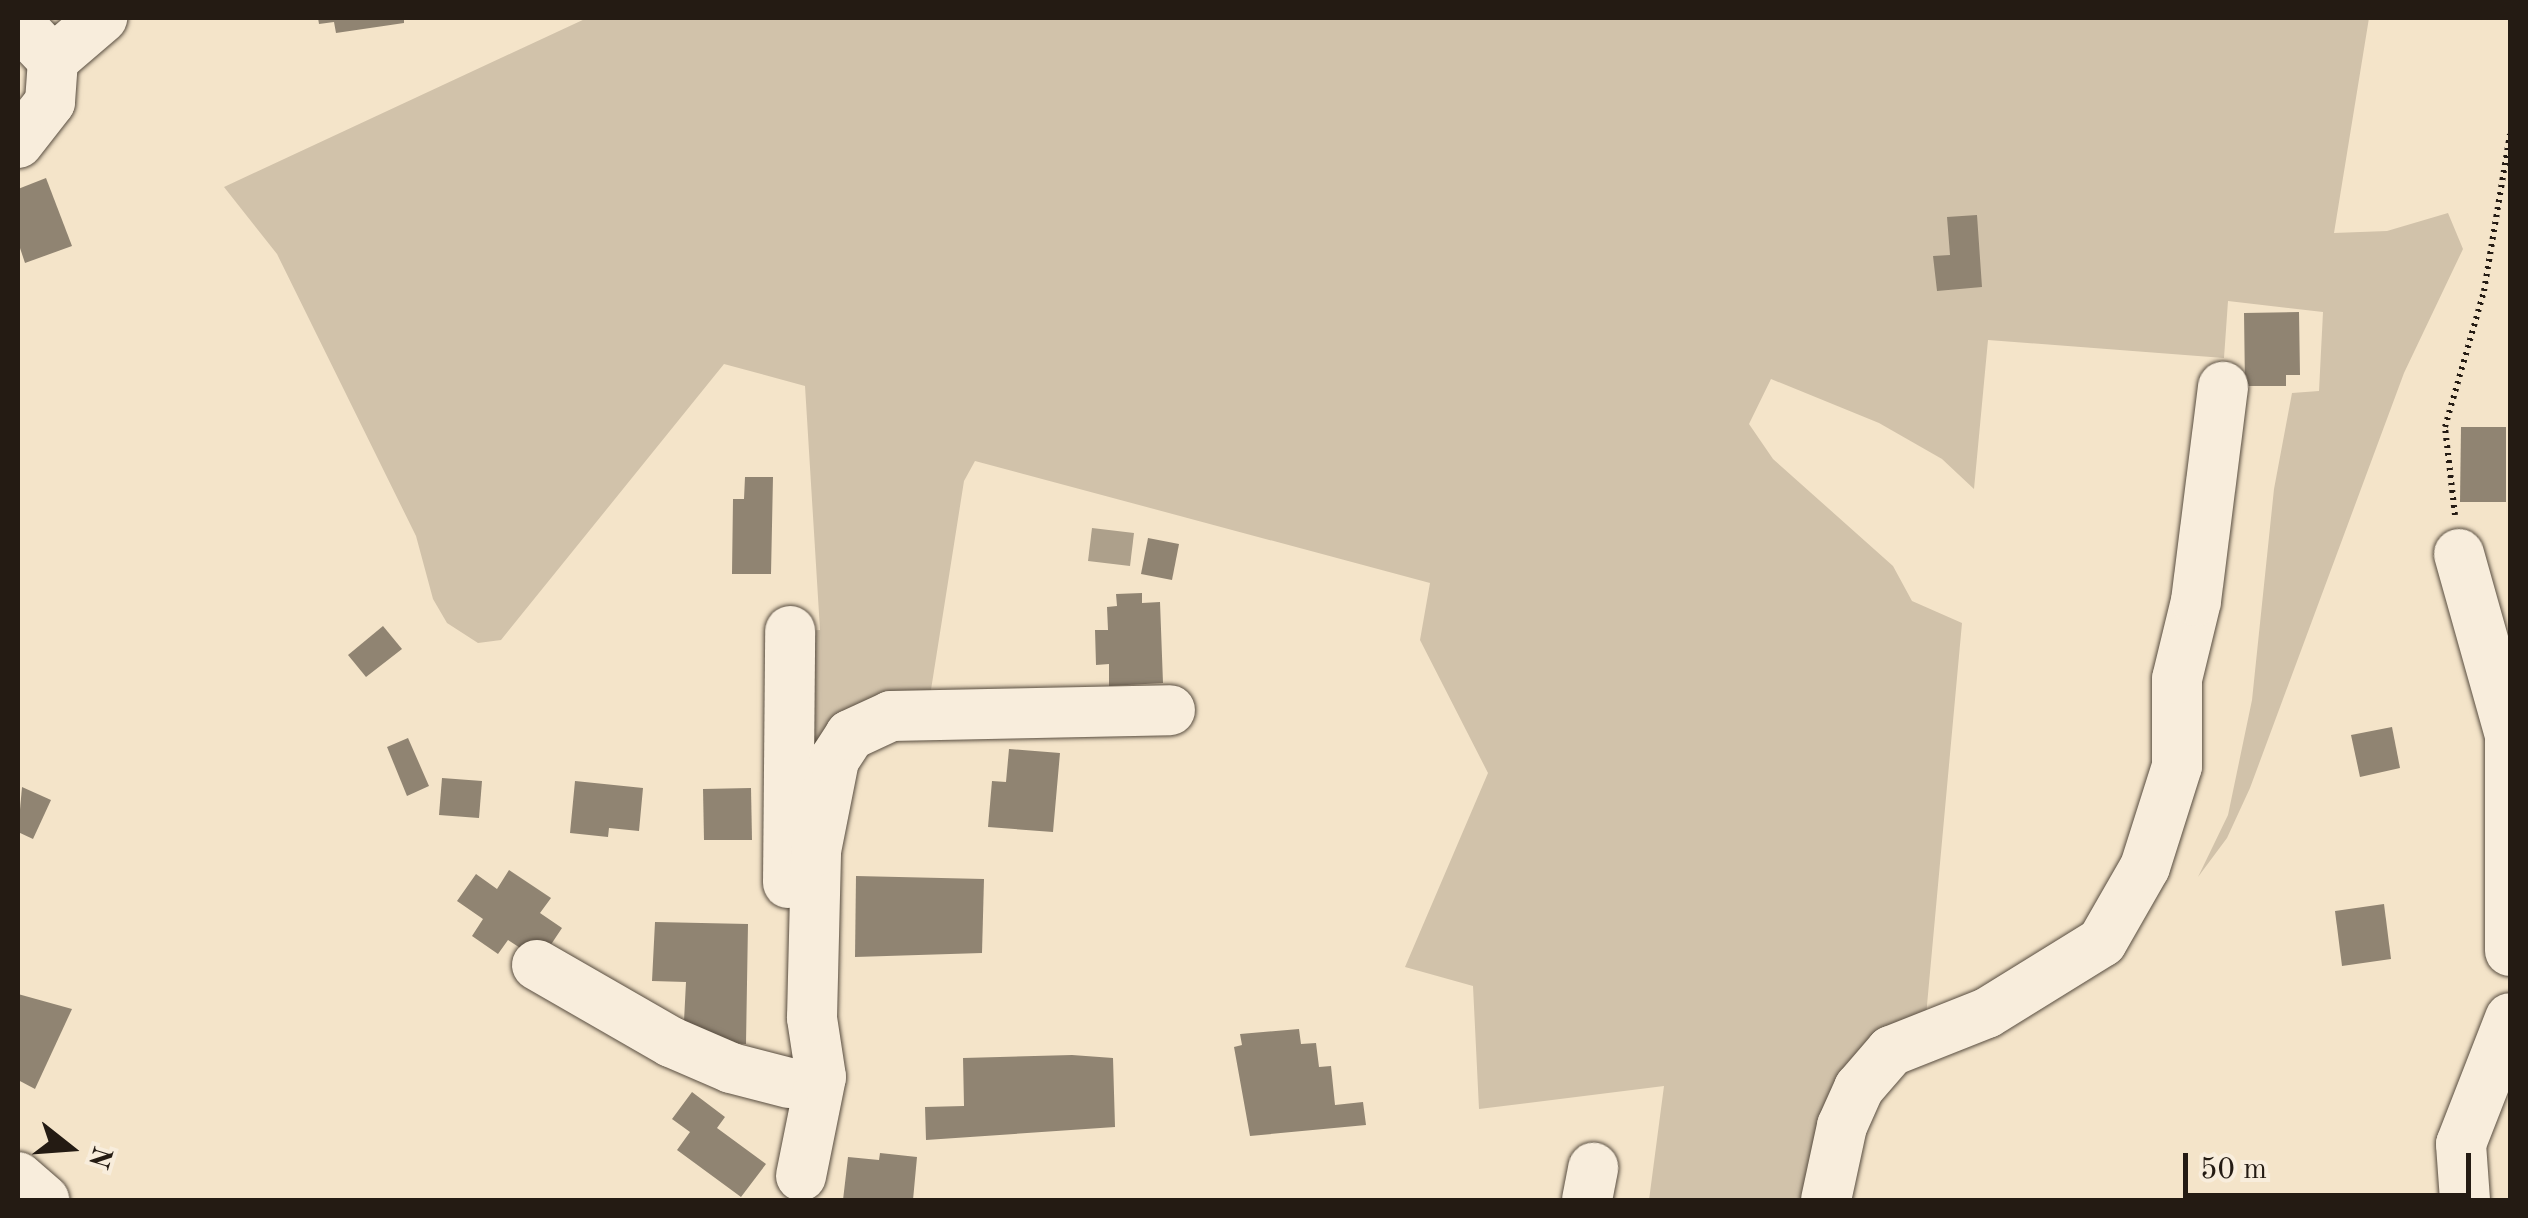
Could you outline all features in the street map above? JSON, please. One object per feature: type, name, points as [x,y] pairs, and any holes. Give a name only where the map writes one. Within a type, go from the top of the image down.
[{"type":"street","points":[[18,142],[50,102],[53,60],[102,18]]},
{"type":"street","points":[[18,23],[53,60]]},
{"type":"street","points":[[1826,1200],[1842,1126],[1859,1088],[1891,1051],[1986,1014],[2102,942],[2145,867],[2177,766],[2177,680],[2196,601],[2223,387]]},
{"type":"street","points":[[2459,554],[2510,736],[2510,951]]},
{"type":"street","points":[[790,630],[789,1083],[797,1188]]},
{"type":"street","points":[[797,1188],[821,1078],[812,1018],[816,851],[834,760],[850,734],[891,716],[1170,710]]},
{"type":"street","points":[[537,965],[671,1042],[789,1083]]},
{"type":"street","points":[[2465,1200],[2461,1144],[2510,1018]]},
{"type":"street","points":[[18,1177],[44,1200]]},
{"type":"path","points":[[2459,554],[2445,427],[2484,291],[2510,134]]},
{"type":"shaded area","points":[[587,18],[2369,18],[2334,233],[2387,231],[2448,213],[2463,249],[2404,373],[2250,788],[2227,838],[2198,877],[2228,815],[2252,700],[2274,489],[2292,393],[2319,391],[2323,312],[2228,301],[2224,358],[1988,340],[1974,489],[1942,459],[1879,423],[1771,379],[1749,424],[1773,459],[1893,566],[1912,601],[1962,623],[1926,1016],[1891,1051],[1826,1200],[1649,1200],[1664,1086],[1479,1109],[1473,986],[1405,967],[1488,773],[1420,640],[1430,583],[975,461],[964,481],[927,715],[850,735],[816,851],[790,631],[820,630],[805,386],[724,364],[501,640],[478,643],[447,623],[433,599],[416,536],[277,254],[224,187]]},
{"type":"shaded area","points":[[1092,528],[1134,533],[1130,566],[1088,561]]},
{"type":"building","points":[[318,18],[404,18],[404,23],[336,33],[334,22],[319,24]]},
{"type":"building","points":[[46,178],[72,246],[25,263],[18,242],[18,189]]},
{"type":"building","points":[[1977,215],[1982,287],[1937,291],[1933,256],[1950,255],[1947,217]]},
{"type":"building","points":[[2299,312],[2300,375],[2286,375],[2286,386],[2245,386],[2244,313]]},
{"type":"building","points":[[2461,427],[2506,427],[2506,502],[2460,502]]},
{"type":"building","points":[[745,477],[773,477],[771,574],[732,574],[733,499],[744,499]]},
{"type":"building","points":[[1148,538],[1179,544],[1172,580],[1141,574]]},
{"type":"building","points":[[1142,593],[1142,603],[1160,602],[1163,683],[1109,686],[1109,664],[1096,665],[1095,630],[1108,630],[1107,607],[1117,606],[1116,594]]},
{"type":"building","points":[[383,626],[402,649],[366,677],[348,655]]},
{"type":"building","points":[[2392,727],[2400,768],[2360,777],[2351,735]]},
{"type":"building","points":[[408,738],[429,786],[407,796],[387,747]]},
{"type":"building","points":[[1009,749],[1060,753],[1053,832],[988,827],[992,781],[1006,782]]},
{"type":"building","points":[[442,778],[482,781],[479,818],[439,815]]},
{"type":"building","points":[[575,781],[643,788],[639,831],[609,828],[608,837],[570,833]]},
{"type":"building","points":[[22,787],[51,800],[33,839],[18,832]]},
{"type":"building","points":[[751,788],[752,840],[704,840],[703,789]]},
{"type":"building","points":[[509,870],[551,898],[540,913],[562,928],[540,961],[508,940],[498,954],[472,936],[483,919],[457,901],[476,874],[497,889]]},
{"type":"building","points":[[856,876],[984,879],[982,953],[855,957]]},
{"type":"building","points":[[2384,904],[2391,959],[2342,966],[2335,911]]},
{"type":"building","points":[[655,922],[748,924],[746,1044],[683,1041],[686,982],[652,981]]},
{"type":"building","points":[[18,994],[72,1009],[35,1089],[18,1080]]},
{"type":"building","points":[[1299,1029],[1301,1044],[1316,1043],[1319,1067],[1331,1066],[1335,1105],[1363,1102],[1366,1125],[1250,1136],[1234,1047],[1242,1045],[1240,1034]]},
{"type":"building","points":[[963,1058],[1113,1058],[1115,1127],[926,1140],[925,1107],[964,1106]]},
{"type":"building","points":[[692,1092],[725,1117],[717,1128],[766,1164],[741,1197],[677,1150],[690,1132],[672,1119]]},
{"type":"building","points":[[880,1153],[917,1157],[913,1200],[843,1200],[848,1157],[879,1160]]}]
